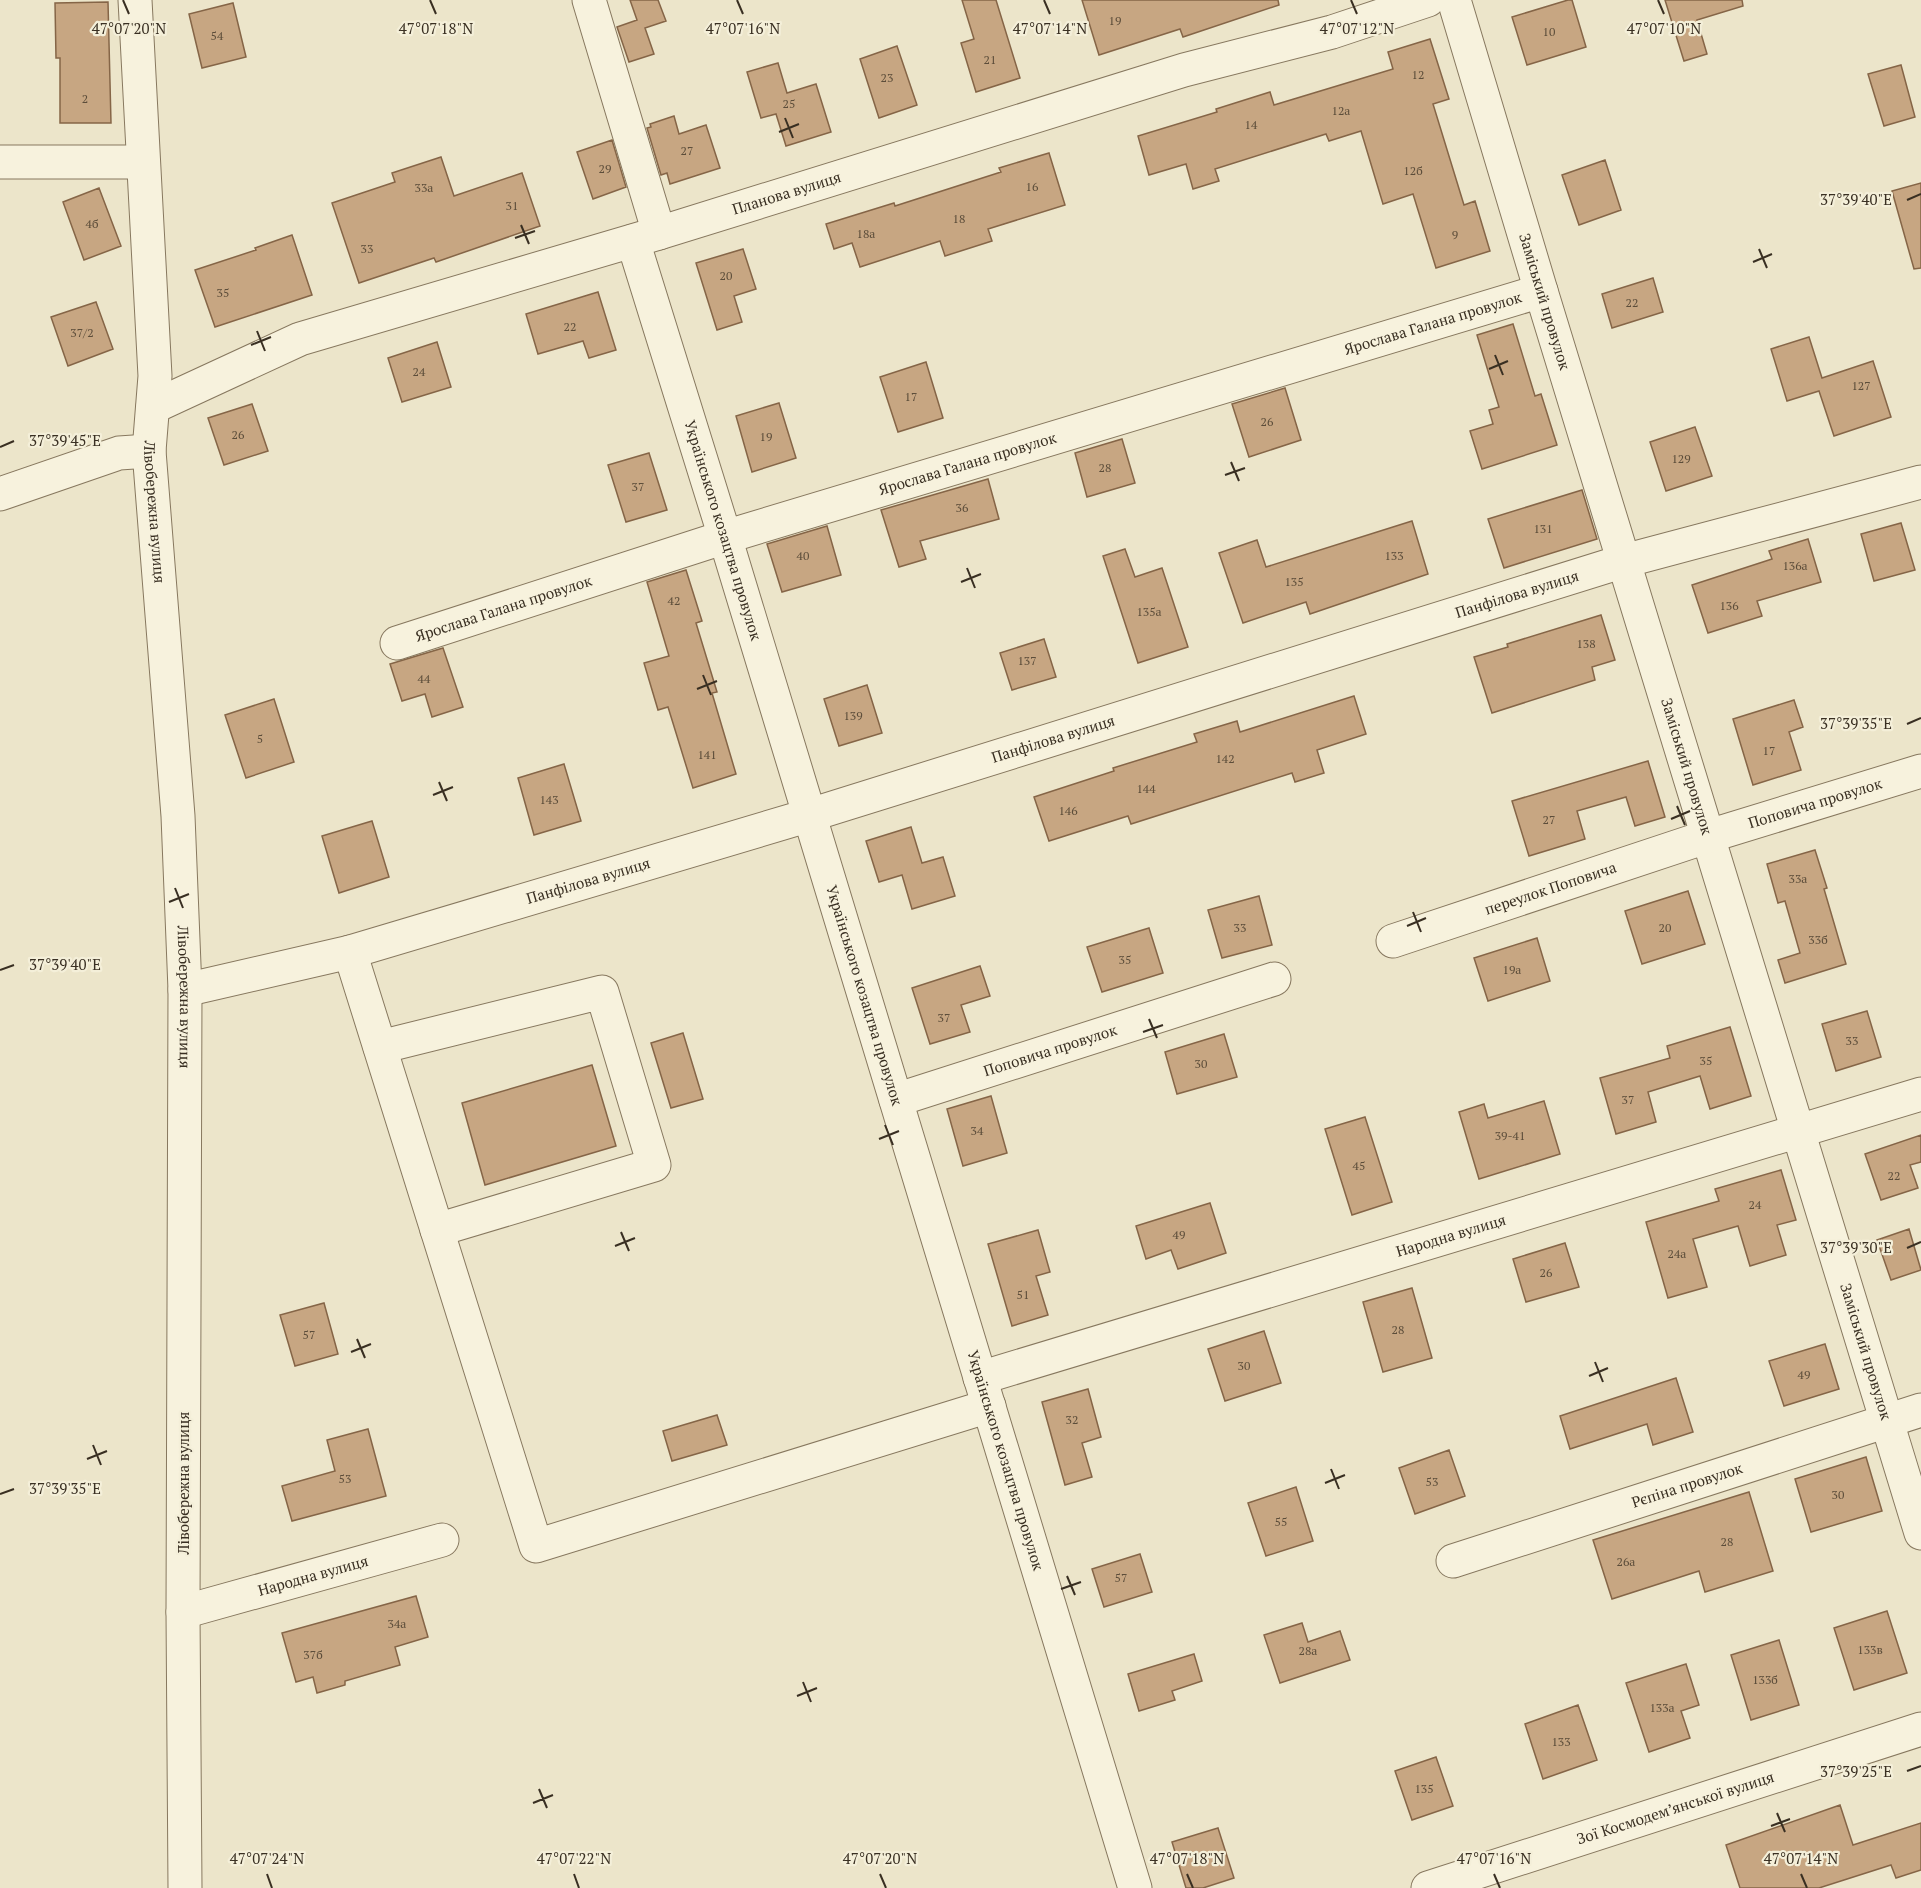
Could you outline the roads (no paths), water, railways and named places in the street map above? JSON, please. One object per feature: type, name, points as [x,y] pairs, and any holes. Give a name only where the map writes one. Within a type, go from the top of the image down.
[{"type":"street","name":"Лівобережна вулиця","points":[[135,0],[155,376],[149,451],[178,816],[185,990],[183,1612],[185,1888]]},
{"type":"street","name":"Українського козацтва провулок","points":[[589,0],[646,237],[725,537],[1135,1888]]},
{"type":"street","name":"Планова вулиця","points":[[153,407],[300,339],[646,237],[1173,73],[1332,32],[1428,0]]},
{"type":"street","name":"Заміський провулок","points":[[1454,0],[1921,1533]]},
{"type":"street","points":[[0,162],[143,162]]},
{"type":"street","name":"Ярослава Галана провулок","points":[[397,643],[725,537],[1541,291]]},
{"type":"street","points":[[0,494],[119,453],[149,451]]},
{"type":"street","name":"Панфілова вулиця","points":[[185,990],[350,952],[810,815],[1624,561],[1921,483]]},
{"type":"street","name":"Поповича провулок","points":[[1709,836],[1921,771]]},
{"type":"street","name":"переулок Поповича","points":[[1393,941],[1709,836]]},
{"type":"street","points":[[350,952],[437,1230],[654,1165],[602,992],[380,1047]]},
{"type":"street","name":"Поповича провулок","points":[[896,1100],[1274,979]]},
{"type":"street","name":"Народна вулиця","points":[[437,1230],[536,1546],[984,1392],[1921,1094]]},
{"type":"street","name":"Рєпіна провулок","points":[[1453,1561],[1921,1410]]},
{"type":"street","name":"Народна вулиця","points":[[183,1612],[442,1540]]},
{"type":"street","name":"Зої Космодем’янської вулиця","points":[[1428,1888],[1921,1729]]}]
